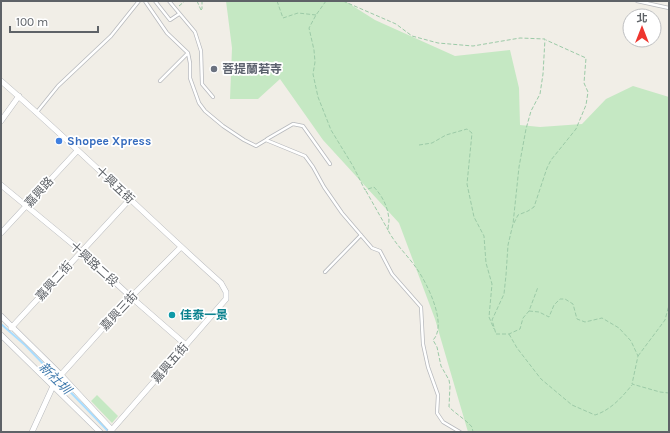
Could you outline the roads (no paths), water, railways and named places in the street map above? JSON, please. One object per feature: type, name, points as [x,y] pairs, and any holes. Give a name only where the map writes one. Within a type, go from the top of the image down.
[{"type":"street","name":"十興五街","points":[[1,81],[37,112],[77,151],[221,283],[226,292]]},
{"type":"street","points":[[1,121],[19,96]]},
{"type":"street","name":"嘉興路","points":[[1,233],[77,151]]},
{"type":"street","name":"十興路二段","points":[[1,186],[81,251],[186,345]]},
{"type":"street","name":"嘉興二街","points":[[12,327],[130,199]]},
{"type":"street","name":"嘉興三街","points":[[60,376],[131,297],[181,247]]},
{"type":"street","name":"嘉興五街","points":[[112,431],[226,299],[226,292]]},
{"type":"street","points":[[1,316],[112,431]]},
{"type":"street","points":[[1,343],[4,335],[100,432]]},
{"type":"street","points":[[32,432],[54,384]]},
{"type":"lane","points":[[37,112],[58,86],[111,36],[139,1]]},
{"type":"lane","points":[[145,1],[167,33],[188,53],[190,78],[199,104],[204,111],[223,126],[256,146],[293,124],[303,126],[330,164]]},
{"type":"lane","points":[[155,1],[170,20],[179,14]]},
{"type":"lane","points":[[169,1],[195,32],[201,51],[202,84],[213,97]]},
{"type":"lane","points":[[637,1],[669,8]]},
{"type":"lane","points":[[160,81],[188,53]]},
{"type":"lane","points":[[266,140],[305,156],[313,167],[324,188],[342,213],[372,248],[380,251],[392,274],[420,307],[428,367],[438,396],[437,413],[443,422],[460,432]]},
{"type":"lane","points":[[325,272],[361,235]]},
{"type":"waterway","name":"新社圳","points":[[1,324],[25,345],[109,432]]},
{"type":"place","name":"菩提蘭若寺","points":[[214,69]]},
{"type":"place","name":"Shopee Xpress","points":[[59,141]]},
{"type":"place","name":"佳泰一景","points":[[172,315]]}]
